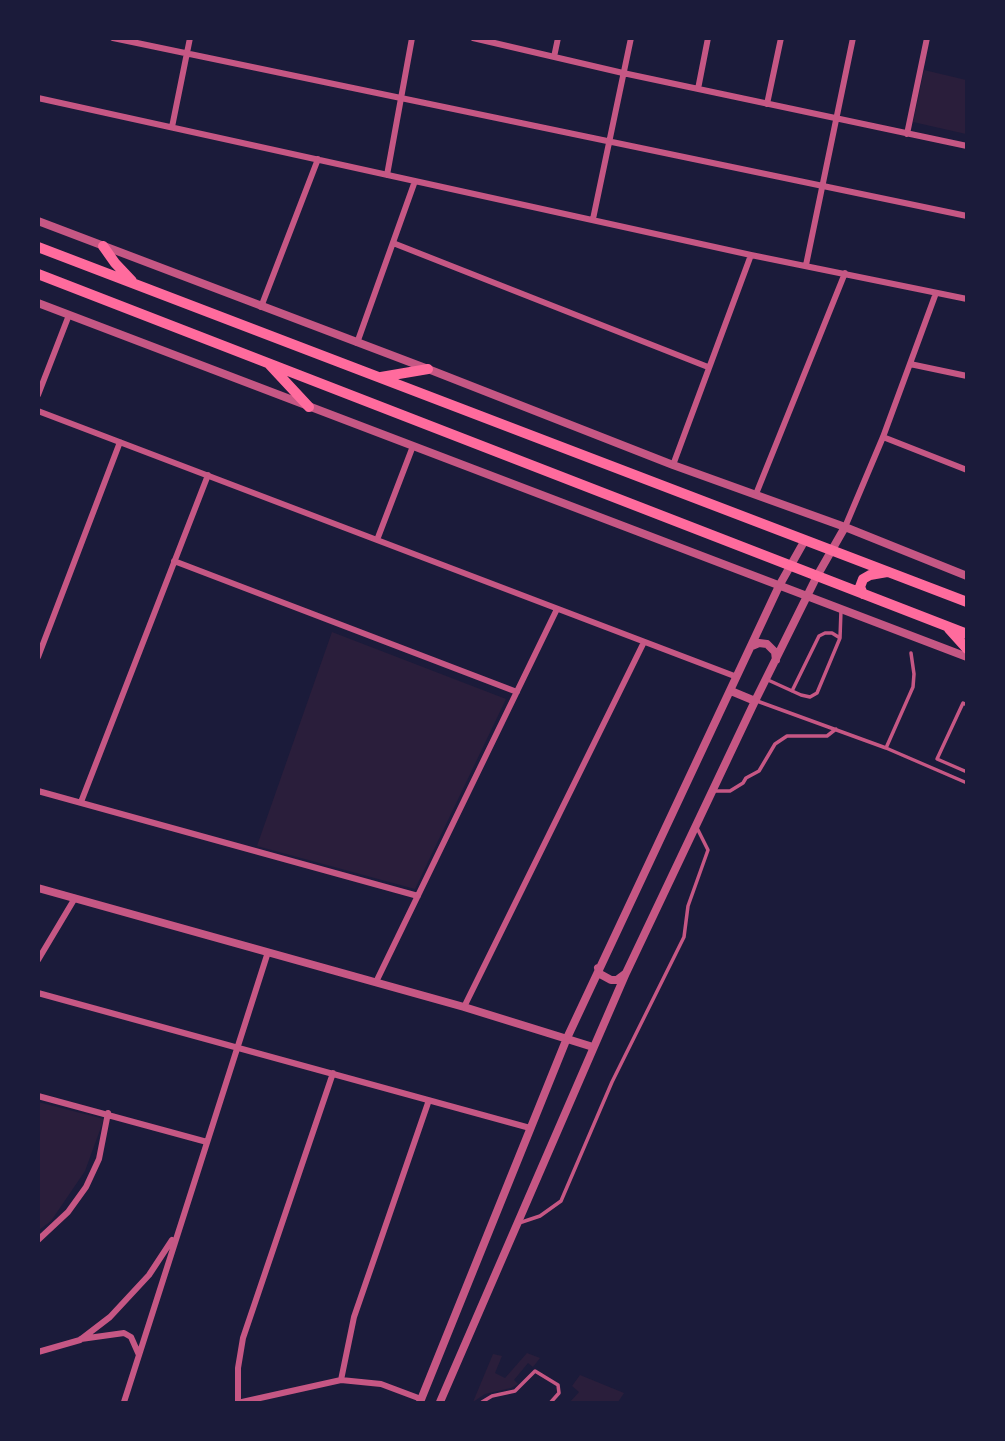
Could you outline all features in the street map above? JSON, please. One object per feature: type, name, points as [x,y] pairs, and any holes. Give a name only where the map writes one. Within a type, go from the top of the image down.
[{"type":"main road","points":[[103,246],[114,264],[138,286]]},
{"type":"main road","points":[[38,247],[967,602]]},
{"type":"main road","points":[[38,274],[967,634]]},
{"type":"main road","points":[[267,361],[309,407]]},
{"type":"main road","points":[[377,377],[428,369]]},
{"type":"main road","points":[[863,594],[861,583],[866,576],[891,572]]},
{"type":"main road","points":[[946,626],[967,649]]},
{"type":"street","points":[[113,38],[967,216]]},
{"type":"street","points":[[172,127],[190,38]]},
{"type":"street","points":[[387,175],[412,38]]},
{"type":"street","points":[[473,38],[623,73],[967,146]]},
{"type":"street","points":[[554,57],[558,38]]},
{"type":"street","points":[[593,219],[631,38]]},
{"type":"street","points":[[698,89],[708,38]]},
{"type":"street","points":[[768,104],[781,38]]},
{"type":"street","points":[[806,265],[853,38]]},
{"type":"street","points":[[907,134],[928,38]]},
{"type":"street","points":[[38,98],[751,255],[967,299]]},
{"type":"street","points":[[261,307],[318,159]]},
{"type":"street","points":[[357,343],[415,181]]},
{"type":"street","points":[[38,221],[673,465],[845,527],[967,576]]},
{"type":"street","points":[[393,243],[708,367]]},
{"type":"street","points":[[673,465],[751,255]]},
{"type":"street","points":[[756,494],[845,274]]},
{"type":"street","points":[[440,1402],[626,973],[755,701],[817,576],[852,515],[936,293]]},
{"type":"street","points":[[38,303],[967,657]]},
{"type":"street","points":[[38,395],[69,315]]},
{"type":"street","points":[[910,363],[967,376]]},
{"type":"street","points":[[38,411],[737,677]]},
{"type":"street","points":[[883,437],[967,470]]},
{"type":"street","points":[[38,657],[120,442]]},
{"type":"street","points":[[377,540],[413,446]]},
{"type":"street","points":[[81,803],[208,475]]},
{"type":"street","points":[[333,1073],[243,1338],[238,1368],[240,1402],[341,1380],[381,1384],[421,1401],[530,1128],[598,968],[779,586],[805,540]]},
{"type":"street","points":[[174,561],[517,692]]},
{"type":"street","points":[[376,982],[557,608]]},
{"type":"street","points":[[464,1007],[644,642]]},
{"type":"street","points":[[751,646],[767,643],[775,652],[776,660]]},
{"type":"street","points":[[731,691],[755,701]]},
{"type":"street","points":[[38,791],[418,895]]},
{"type":"street","points":[[38,888],[464,1007],[593,1047]]},
{"type":"street","points":[[38,960],[75,898]]},
{"type":"street","points":[[124,1402],[268,952]]},
{"type":"street","points":[[598,968],[600,974],[611,980],[626,973]]},
{"type":"street","points":[[38,993],[530,1128]]},
{"type":"street","points":[[38,1096],[207,1142]]},
{"type":"street","points":[[341,1380],[354,1317],[429,1100]]},
{"type":"street","points":[[38,1240],[68,1212],[86,1187],[99,1159],[108,1114]]},
{"type":"street","points":[[79,1340],[110,1317],[137,1290],[160,1259],[179,1226]]},
{"type":"street","points":[[38,1352],[79,1340],[124,1333],[131,1337],[139,1355]]},
{"type":"lane","points":[[766,679],[810,697],[817,693],[840,638],[841,610]]},
{"type":"lane","points":[[792,691],[819,636],[832,633],[840,638]]},
{"type":"lane","points":[[886,748],[913,688],[911,653]]},
{"type":"lane","points":[[755,701],[886,748],[967,783]]},
{"type":"lane","points":[[967,705],[963,703],[937,758],[967,772]]},
{"type":"lane","points":[[713,791],[730,791],[743,783],[758,771],[775,744],[788,736],[827,736],[836,730]]},
{"type":"lane","points":[[517,1223],[540,1216],[561,1201],[612,1082],[684,937],[688,906],[708,850],[696,827]]},
{"type":"lane","points":[[482,1402],[492,1396],[515,1391],[535,1371],[558,1385],[559,1393],[551,1402]]},
{"type":"shaded area","points":[[924,70],[966,80],[966,134],[913,122]]},
{"type":"shaded area","points":[[332,632],[506,699],[415,889],[257,846]]},
{"type":"shaded area","points":[[38,1102],[104,1119],[85,1171],[51,1221],[39,1230]]},
{"type":"shaded area","points":[[527,1353],[540,1358],[533,1367],[528,1363],[514,1380],[518,1384],[485,1394],[473,1402],[493,1354],[502,1356],[495,1373],[505,1378]]},
{"type":"shaded area","points":[[580,1375],[624,1393],[618,1402],[570,1402],[579,1392],[572,1386]]}]
